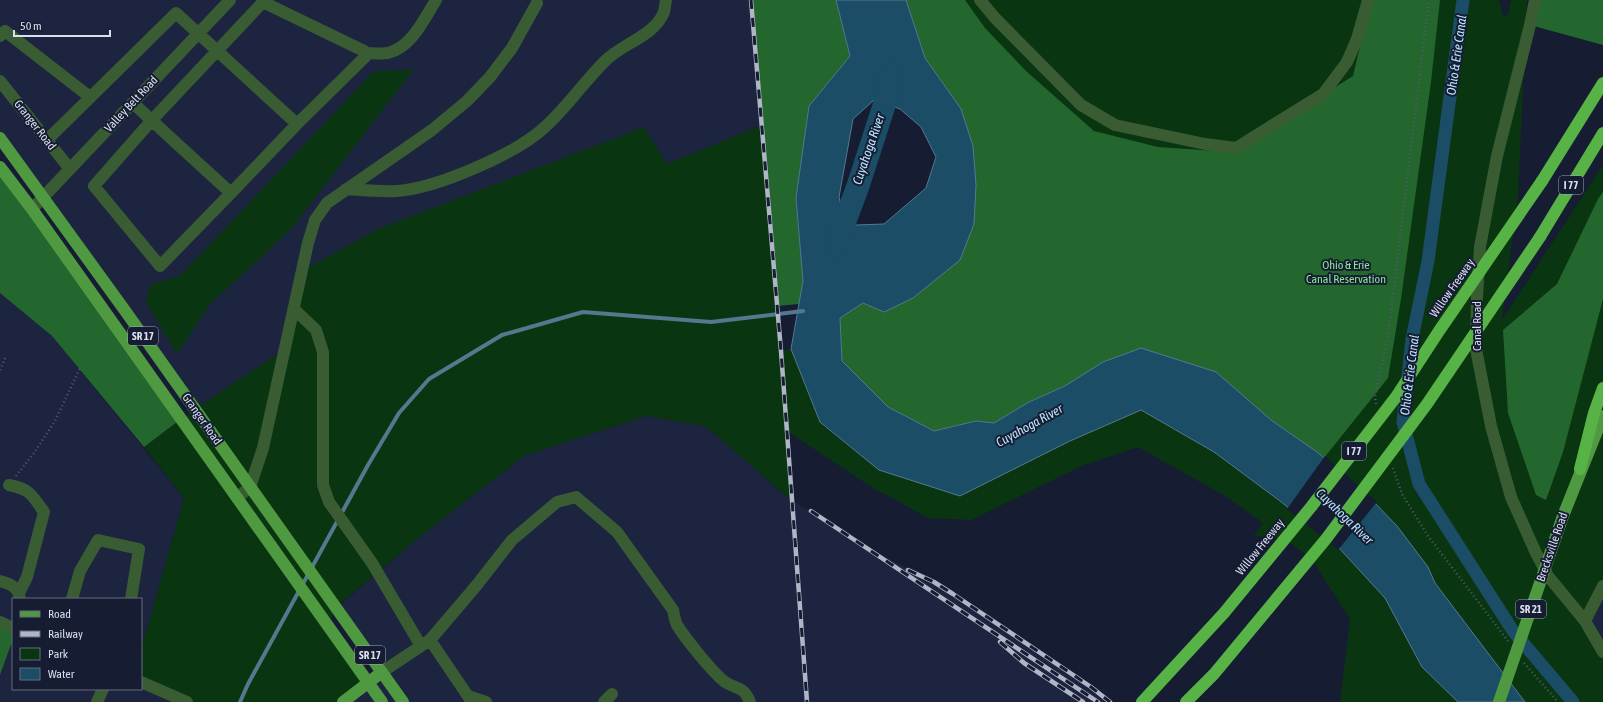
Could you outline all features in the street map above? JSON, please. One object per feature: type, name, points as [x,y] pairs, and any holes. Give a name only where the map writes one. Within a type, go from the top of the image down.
[{"type":"highway","name":"Willow Freeway","points":[[1142,702],[1224,613],[1311,507],[1396,397],[1439,331],[1542,181],[1603,83]]},
{"type":"highway","name":"I 77","points":[[1186,702],[1214,674],[1326,539],[1427,404],[1540,237],[1603,133]]},
{"type":"highway","points":[[1580,469],[1594,413],[1603,388]]},
{"type":"main road","name":"Granger Road","points":[[0,138],[403,702]]},
{"type":"main road","name":"Granger Road","points":[[0,167],[32,209],[382,702]]},
{"type":"main road","name":"Brecksville Road","points":[[1499,702],[1580,469],[1603,416]]},
{"type":"main road","points":[[343,702],[367,682],[382,672]]},
{"type":"street","name":"Valley Belt Road","points":[[32,209],[230,0]]},
{"type":"street","points":[[366,53],[365,56],[160,266],[94,186],[152,120],[262,1],[366,53],[387,53],[406,43],[419,27],[436,0]]},
{"type":"street","points":[[346,189],[397,191],[439,182],[484,163],[524,143],[545,127],[575,96],[605,61],[655,26],[664,12],[666,0]]},
{"type":"street","points":[[980,0],[994,18],[1081,105],[1115,125],[1205,144],[1236,148],[1322,94],[1347,62],[1357,40],[1368,0]]},
{"type":"street","name":"Canal Road","points":[[1535,0],[1497,156],[1480,247],[1476,349],[1491,426],[1511,498],[1548,576],[1585,621],[1601,645]]},
{"type":"street","points":[[237,498],[250,487],[263,448],[308,243],[315,220],[327,203],[432,130],[467,102],[490,78],[512,48],[537,3]]},
{"type":"street","points":[[47,140],[176,13],[297,124]]},
{"type":"street","points":[[0,36],[5,32],[90,97]]},
{"type":"street","name":"Granger Road","points":[[0,81],[70,169]]},
{"type":"street","points":[[132,103],[231,193]]},
{"type":"street","points":[[294,309],[316,330],[323,352],[323,486],[329,502],[426,643],[470,699],[486,702]]},
{"type":"street","points":[[9,485],[24,488],[34,498],[44,512],[27,577],[20,596]]},
{"type":"street","points":[[382,672],[426,643],[476,586],[512,540],[557,502],[576,497],[617,532],[673,610],[677,625],[705,661],[725,682],[739,688],[748,697],[750,702]]},
{"type":"street","points":[[72,598],[80,571],[98,540],[139,549],[131,598]]},
{"type":"street","points":[[0,581],[13,584],[20,596]]},
{"type":"street","points":[[1585,621],[1603,586]]},
{"type":"street","points":[[0,622],[12,628]]},
{"type":"street","points":[[142,682],[187,702]]},
{"type":"street","points":[[97,702],[103,690]]},
{"type":"path","points":[[0,370],[6,356]]},
{"type":"path","points":[[9,485],[34,453],[56,421],[81,366]]},
{"type":"shaded area","points":[[0,0],[749,0],[756,55],[762,125],[667,164],[644,127],[285,349],[195,409],[0,138]]},
{"type":"shaded area","points":[[0,293],[52,336],[184,498],[142,646],[142,598],[12,598],[12,628],[0,622]]},
{"type":"shaded area","points":[[646,416],[705,426],[792,501],[813,512],[870,549],[934,582],[953,594],[1091,687],[1110,702],[343,702],[382,672],[336,608],[422,535],[524,456]]},
{"type":"shaded area","points":[[1603,586],[1603,652],[1585,621]]},
{"type":"shaded area","points":[[12,642],[12,690],[142,690],[142,682],[187,702],[0,702],[0,675]]},
{"type":"green space","points":[[749,0],[836,0],[850,56],[809,106],[796,198],[803,281],[799,304],[777,306],[756,55]]},
{"type":"green space","points":[[906,0],[1499,0],[1503,16],[1508,14],[1511,0],[1527,0],[1518,197],[1502,320],[1603,165],[1603,388],[1594,413],[1603,416],[1603,586],[1585,621],[1603,652],[1603,702],[1512,702],[1339,548],[1385,598],[1422,667],[1458,702],[1340,702],[1350,619],[1311,558],[1285,539],[1254,536],[1263,523],[1227,497],[1138,447],[1084,465],[971,520],[928,518],[870,486],[787,431],[792,501],[705,426],[646,416],[524,456],[422,535],[336,607],[328,625],[367,682],[343,702],[187,702],[142,682],[142,646],[184,498],[144,447],[195,409],[285,349],[302,271],[378,229],[644,127],[667,164],[762,125],[781,351],[791,349],[820,422],[1070,441],[1141,410],[1214,452],[1280,501],[976,185]]},
{"type":"green space","name":"Ohio & Erie Canal Reservation","points":[[906,0],[965,0],[985,28],[1026,71],[1094,131],[1158,147],[1232,152],[1353,76],[1371,0],[1440,0],[1431,82],[1401,299],[1388,378],[1324,458],[1271,420],[1065,386],[1029,402],[994,423],[976,421],[934,431],[888,407],[842,361],[840,318],[863,303],[884,312],[961,109],[925,58]]},
{"type":"green space","points":[[1535,0],[1603,0],[1603,45],[1530,25]]},
{"type":"green space","points":[[414,69],[293,227],[211,303],[177,354],[146,302],[150,285],[181,275],[373,72]]},
{"type":"green space","points":[[0,167],[181,419],[144,447],[52,336],[0,293]]},
{"type":"green space","points":[[1603,192],[1603,299],[1563,452],[1546,500],[1536,495],[1508,413],[1503,330],[1557,284],[1598,199]]},
{"type":"green space","points":[[0,622],[12,628],[12,642],[0,675]]},
{"type":"water","points":[[836,0],[906,0],[925,58],[961,109],[973,146],[976,185],[974,224],[960,260],[913,298],[884,312],[863,303],[840,318],[842,361],[888,407],[934,431],[976,421],[994,423],[1029,402],[1065,386],[1103,362],[1141,348],[1216,372],[1271,420],[1317,452],[1372,500],[1397,526],[1428,567],[1435,583],[1525,702],[1458,702],[1422,667],[1385,598],[1339,548],[1280,501],[1214,452],[1141,410],[1070,441],[960,496],[879,470],[820,422],[791,349],[803,281],[796,198],[809,106],[850,56]],"holes":[[[874,100],[900,109],[921,127],[936,157],[926,188],[884,224],[856,225],[843,214],[839,197],[853,119]]]},
{"type":"pier","points":[[1325,456],[1377,502],[1338,550],[1287,509]]},
{"type":"waterway","name":"Ohio & Erie Canal","points":[[1463,0],[1428,261],[1412,339],[1403,422],[1419,484],[1513,631],[1573,702]]},
{"type":"waterway","name":"Cuyahoga River","points":[[836,245],[858,186],[892,81],[890,74]]},
{"type":"waterway","points":[[240,702],[248,684],[368,465],[399,413],[429,379],[502,335],[583,312],[711,322],[803,311]]},
{"type":"railway","points":[[751,0],[781,351],[807,702]]},
{"type":"railway","points":[[811,511],[1098,702]]},
{"type":"railway","points":[[908,570],[934,582],[953,594],[1091,687],[1110,702]]},
{"type":"railway","points":[[1000,642],[1024,663],[1083,702]]}]
